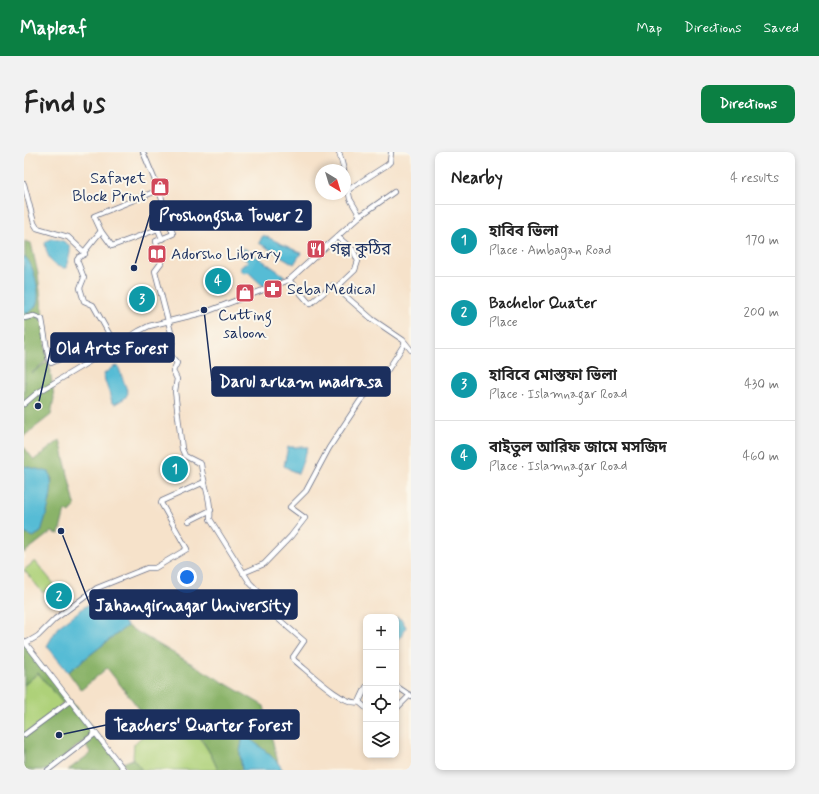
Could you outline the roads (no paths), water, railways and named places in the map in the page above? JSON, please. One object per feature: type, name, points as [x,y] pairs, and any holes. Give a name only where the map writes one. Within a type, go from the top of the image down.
[{"type":"street","points":[[143,152],[159,190],[173,234],[156,240],[162,263],[155,271],[173,340],[168,349],[169,354],[177,363],[173,371],[176,379],[182,449],[185,456],[201,464],[202,477],[211,510],[210,519],[243,573],[268,601],[276,617],[304,641],[293,657],[294,660],[339,698],[356,703],[359,702],[363,705]]},
{"type":"street","points":[[339,152],[342,164]]},
{"type":"street","points":[[351,188],[387,165],[390,162],[391,152]]},
{"type":"street","points":[[24,184],[34,223],[38,228],[68,237],[84,252]]},
{"type":"street","points":[[159,190],[94,216],[101,231],[112,246],[158,229],[162,239]]},
{"type":"street","points":[[24,404],[139,330],[206,312],[289,280],[360,216],[394,192]]},
{"type":"street","points":[[351,200],[360,216]]},
{"type":"street","points":[[101,231],[84,252],[85,254],[77,260],[84,278],[80,288],[84,301],[93,305],[116,346]]},
{"type":"street","points":[[336,288],[355,270],[358,261],[353,250],[338,237]]},
{"type":"street","points":[[289,280],[310,304],[333,285],[372,319],[405,343],[411,350]]},
{"type":"street","points":[[24,318],[34,316],[42,319],[49,361],[52,363],[76,352],[87,343],[97,357]]},
{"type":"street","points":[[243,573],[264,564],[291,536],[305,518],[290,507],[306,491],[329,448],[360,402],[387,371],[405,343]]},
{"type":"street","points":[[124,770],[25,642],[38,636],[55,619],[97,588],[147,568],[155,568],[187,549],[161,503],[162,501],[202,483],[207,491]]},
{"type":"street","points":[[189,521],[211,510]]},
{"type":"street","points":[[399,688],[410,695],[399,706]]},
{"type":"street","points":[[359,702],[363,693]]},
{"type":"street","points":[[24,735],[71,700]]},
{"type":"street","points":[[48,770],[96,733]]},
{"type":"water","points":[[263,235],[301,253],[294,264],[259,243]]},
{"type":"water","points":[[52,238],[63,241],[70,246],[70,253],[66,268],[57,266],[48,256],[45,242]]},
{"type":"water","points":[[244,248],[285,276],[263,286],[248,272],[244,273],[239,269],[248,261],[238,255]]},
{"type":"water","points":[[24,256],[33,271],[38,292],[36,305],[33,310],[26,314],[24,310]]},
{"type":"water","points":[[118,366],[128,393],[125,398],[115,404],[112,403],[104,374],[113,367]]},
{"type":"water","points":[[288,447],[308,447],[298,474],[284,466]]},
{"type":"water","points":[[24,466],[49,472],[51,479],[50,502],[41,532],[33,537],[24,533]]},
{"type":"water","points":[[102,594],[127,626],[68,672],[47,646],[58,627]]},
{"type":"water","points":[[399,618],[402,620],[406,627],[399,638]]},
{"type":"water","points":[[243,736],[246,736],[266,752],[283,770],[242,770],[240,752]]},
{"type":"place","name":"Safayet Block Print","points":[[160,187]]},
{"type":"place","name":"গল্প কুঠির","points":[[316,249]]},
{"type":"place","name":"Adorsho Library","points":[[157,254]]},
{"type":"place","name":"Proshongsha Tower 2","points":[[134,268]]},
{"type":"place","name":"বাইতুল আরিফ জামে মসজিদ","points":[[218,281]]},
{"type":"place","name":"Seba Medical","points":[[273,289]]},
{"type":"place","name":"Cutting saloon","points":[[245,293]]},
{"type":"place","name":"হাবিবে মোস্তফা ভিলা","points":[[142,299]]},
{"type":"place","name":"Darul arkam madrasa","points":[[204,310]]},
{"type":"place","name":"Old Arts Forest","points":[[38,406]]},
{"type":"place","name":"হাবিব ভিলা","points":[[175,469]]},
{"type":"place","name":"Jahangirnagar University","points":[[61,531]]},
{"type":"place","name":"Bachelor Quater","points":[[59,596]]},
{"type":"place","name":"Teachers' Quarter Forest","points":[[59,735]]}]
